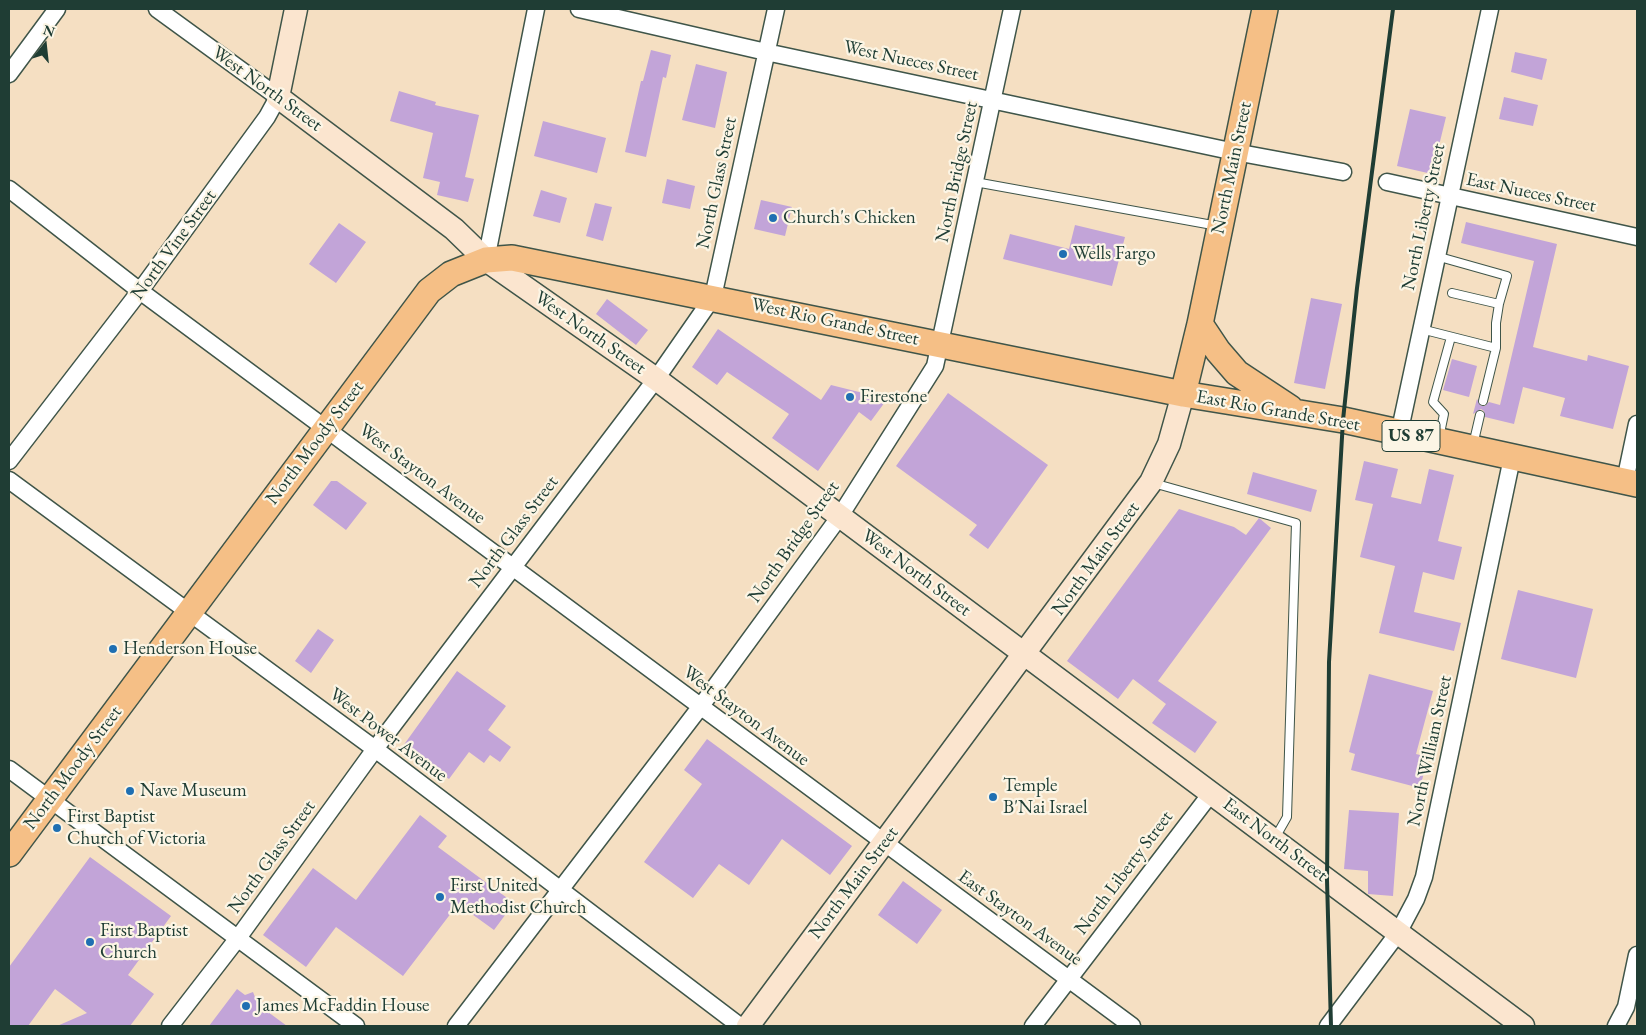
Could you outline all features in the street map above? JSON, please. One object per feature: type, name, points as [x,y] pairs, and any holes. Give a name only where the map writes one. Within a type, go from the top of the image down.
[{"type":"main road","name":"North Main Street","points":[[1183,394],[1200,324],[1265,9]]},
{"type":"main road","name":"West Rio Grande Street","points":[[486,260],[512,258],[713,297],[1183,394]]},
{"type":"main road","name":"North Moody Street","points":[[9,854],[429,291],[451,274],[486,260]]},
{"type":"main road","points":[[1200,324],[1218,351],[1237,373],[1299,413]]},
{"type":"main road","name":"East Rio Grande Street","points":[[1183,394],[1343,420],[1398,434],[1631,483]]},
{"type":"street","points":[[9,74],[57,9]]},
{"type":"street","name":"West North Street","points":[[157,9],[454,229],[486,260],[656,379],[1024,656]]},
{"type":"street","name":"North Vine Street","points":[[9,461],[140,291],[267,117],[278,97],[296,9]]},
{"type":"street","points":[[486,260],[536,9]]},
{"type":"street","name":"West Nueces Street","points":[[579,9],[766,52],[1236,152]]},
{"type":"street","name":"North Glass Street","points":[[170,1026],[238,938],[374,749],[656,379],[713,297],[776,9]]},
{"type":"street","name":"North Bridge Street","points":[[456,1026],[558,890],[701,706],[840,516],[935,366],[942,344],[1012,9]]},
{"type":"street","name":"North Liberty Street","points":[[1398,434],[1490,9]]},
{"type":"street","points":[[1236,152],[1343,172]]},
{"type":"street","name":"East Nueces Street","points":[[1387,182],[1637,237]]},
{"type":"street","name":"West Stayton Avenue","points":[[9,189],[140,291],[513,566],[883,844]]},
{"type":"street","name":"North Main Street","points":[[748,1026],[1024,656],[1151,482],[1170,444],[1183,394]]},
{"type":"street","points":[[1631,483],[1637,424]]},
{"type":"street","name":"North William Street","points":[[1328,1026],[1398,933],[1416,899],[1424,877],[1512,458]]},
{"type":"street","name":"West Power Avenue","points":[[9,480],[374,749],[740,1026]]},
{"type":"street","name":"East North Street","points":[[1024,656],[1212,792],[1523,1026]]},
{"type":"street","points":[[9,769],[356,1026]]},
{"type":"street","name":"North Liberty Street","points":[[1033,1026],[1212,792]]},
{"type":"street","name":"East Stayton Avenue","points":[[883,844],[1132,1026]]},
{"type":"street","points":[[1616,1026],[1626,1007],[1637,955]]},
{"type":"lane","points":[[975,182],[1220,226]]},
{"type":"lane","points":[[1436,256],[1507,276],[1496,323],[1496,348],[1483,401]]},
{"type":"lane","points":[[1452,293],[1499,304]]},
{"type":"lane","points":[[1421,329],[1496,348]]},
{"type":"lane","points":[[1438,442],[1444,414],[1433,402],[1450,336]]},
{"type":"lane","points":[[1472,449],[1480,416]]},
{"type":"lane","points":[[1151,482],[1296,524],[1287,817],[1274,839]]},
{"type":"building","points":[[651,50],[671,55],[666,78],[663,77],[646,157],[625,152],[641,81],[643,81]]},
{"type":"building","points":[[1515,52],[1547,59],[1542,80],[1511,72]]},
{"type":"building","points":[[696,64],[727,72],[715,128],[682,120]]},
{"type":"building","points":[[399,91],[436,102],[435,105],[479,115],[465,177],[474,179],[468,202],[437,195],[440,182],[423,178],[433,133],[390,121]]},
{"type":"building","points":[[1504,97],[1538,105],[1533,126],[1499,119]]},
{"type":"building","points":[[1410,109],[1446,117],[1432,174],[1397,166]]},
{"type":"building","points":[[543,121],[606,138],[597,173],[534,156]]},
{"type":"building","points":[[667,179],[695,186],[690,209],[662,203]]},
{"type":"building","points":[[541,190],[567,198],[560,223],[533,216]]},
{"type":"building","name":"Church's Chicken","points":[[761,200],[792,207],[785,236],[754,229]]},
{"type":"building","points":[[595,203],[612,207],[603,241],[586,236]]},
{"type":"building","points":[[1466,222],[1557,244],[1533,347],[1587,361],[1588,355],[1629,366],[1613,429],[1560,416],[1565,398],[1523,387],[1514,424],[1485,417],[1484,411],[1481,409],[1473,414],[1477,399],[1481,406],[1485,406],[1489,402],[1500,405],[1534,261],[1461,243]]},
{"type":"building","points":[[339,223],[366,242],[336,283],[309,264]]},
{"type":"building","name":"Wells Fargo","points":[[1075,225],[1125,237],[1112,286],[1003,259],[1010,234],[1069,249]]},
{"type":"building","points":[[1311,298],[1342,304],[1325,389],[1294,383]]},
{"type":"building","points":[[607,299],[648,330],[636,345],[596,314]]},
{"type":"building","name":"Firestone","points":[[718,329],[821,400],[831,385],[867,394],[869,391],[885,402],[871,421],[859,412],[818,471],[772,438],[789,414],[727,372],[717,385],[692,367]]},
{"type":"building","points":[[1452,359],[1477,366],[1469,397],[1443,390]]},
{"type":"building","points":[[948,393],[1048,465],[988,549],[969,535],[977,525],[896,466]]},
{"type":"building","points":[[1364,461],[1398,469],[1391,497],[1421,504],[1429,469],[1454,475],[1438,541],[1462,547],[1454,580],[1423,572],[1414,612],[1461,623],[1454,651],[1379,633],[1395,566],[1360,557],[1373,504],[1355,500]]},
{"type":"building","points":[[1253,472],[1317,490],[1311,512],[1247,494]]},
{"type":"building","points":[[331,481],[337,481],[367,503],[346,530],[313,505]]},
{"type":"building","points":[[1179,509],[1234,527],[1246,535],[1259,518],[1271,528],[1158,681],[1217,722],[1195,753],[1152,723],[1166,704],[1133,679],[1118,699],[1067,661]]},
{"type":"building","points":[[1518,590],[1593,609],[1576,678],[1501,659]]},
{"type":"building","points":[[318,629],[334,640],[311,673],[295,661]]},
{"type":"building","points":[[457,671],[506,706],[488,730],[511,747],[500,762],[490,755],[484,763],[469,752],[449,779],[403,746]]},
{"type":"building","points":[[1369,674],[1433,691],[1416,754],[1428,757],[1420,788],[1351,770],[1355,754],[1349,752]]},
{"type":"building","points":[[707,739],[852,846],[830,875],[782,839],[749,885],[719,864],[693,898],[644,862],[702,784],[684,770]]},
{"type":"building","points":[[1349,810],[1399,813],[1393,896],[1368,894],[1368,871],[1344,869]]},
{"type":"building","name":"First United Methodist Church","points":[[420,815],[447,836],[438,847],[514,903],[494,930],[458,904],[403,976],[336,927],[306,967],[263,935],[313,868],[356,900]]},
{"type":"building","name":"First Baptist Church","points":[[90,857],[171,916],[128,975],[154,994],[130,1026],[57,1026],[87,1013],[55,989],[28,1026],[9,1026],[9,967]]},
{"type":"building","points":[[903,881],[942,910],[917,944],[878,915]]},
{"type":"building","name":"James McFaddin House","points":[[237,989],[245,995],[253,992],[257,1002],[270,1003],[268,1012],[287,1026],[209,1026]]},
{"type":"railway","points":[[1331,1026],[1327,880],[1329,662],[1343,420],[1357,288],[1393,9]]},
{"type":"place","name":"Church's Chicken","points":[[773,218]]},
{"type":"place","name":"Wells Fargo","points":[[1063,254]]},
{"type":"place","name":"Firestone","points":[[850,397]]},
{"type":"place","name":"Henderson House","points":[[113,649]]},
{"type":"place","name":"Nave Museum","points":[[130,791]]},
{"type":"place","name":"Temple B'Nai Israel","points":[[993,797]]},
{"type":"place","name":"First Baptist Church of Victoria","points":[[57,828]]},
{"type":"place","name":"First United Methodist Church","points":[[440,897]]},
{"type":"place","name":"First Baptist Church","points":[[90,942]]},
{"type":"place","name":"James McFaddin House","points":[[246,1006]]}]
